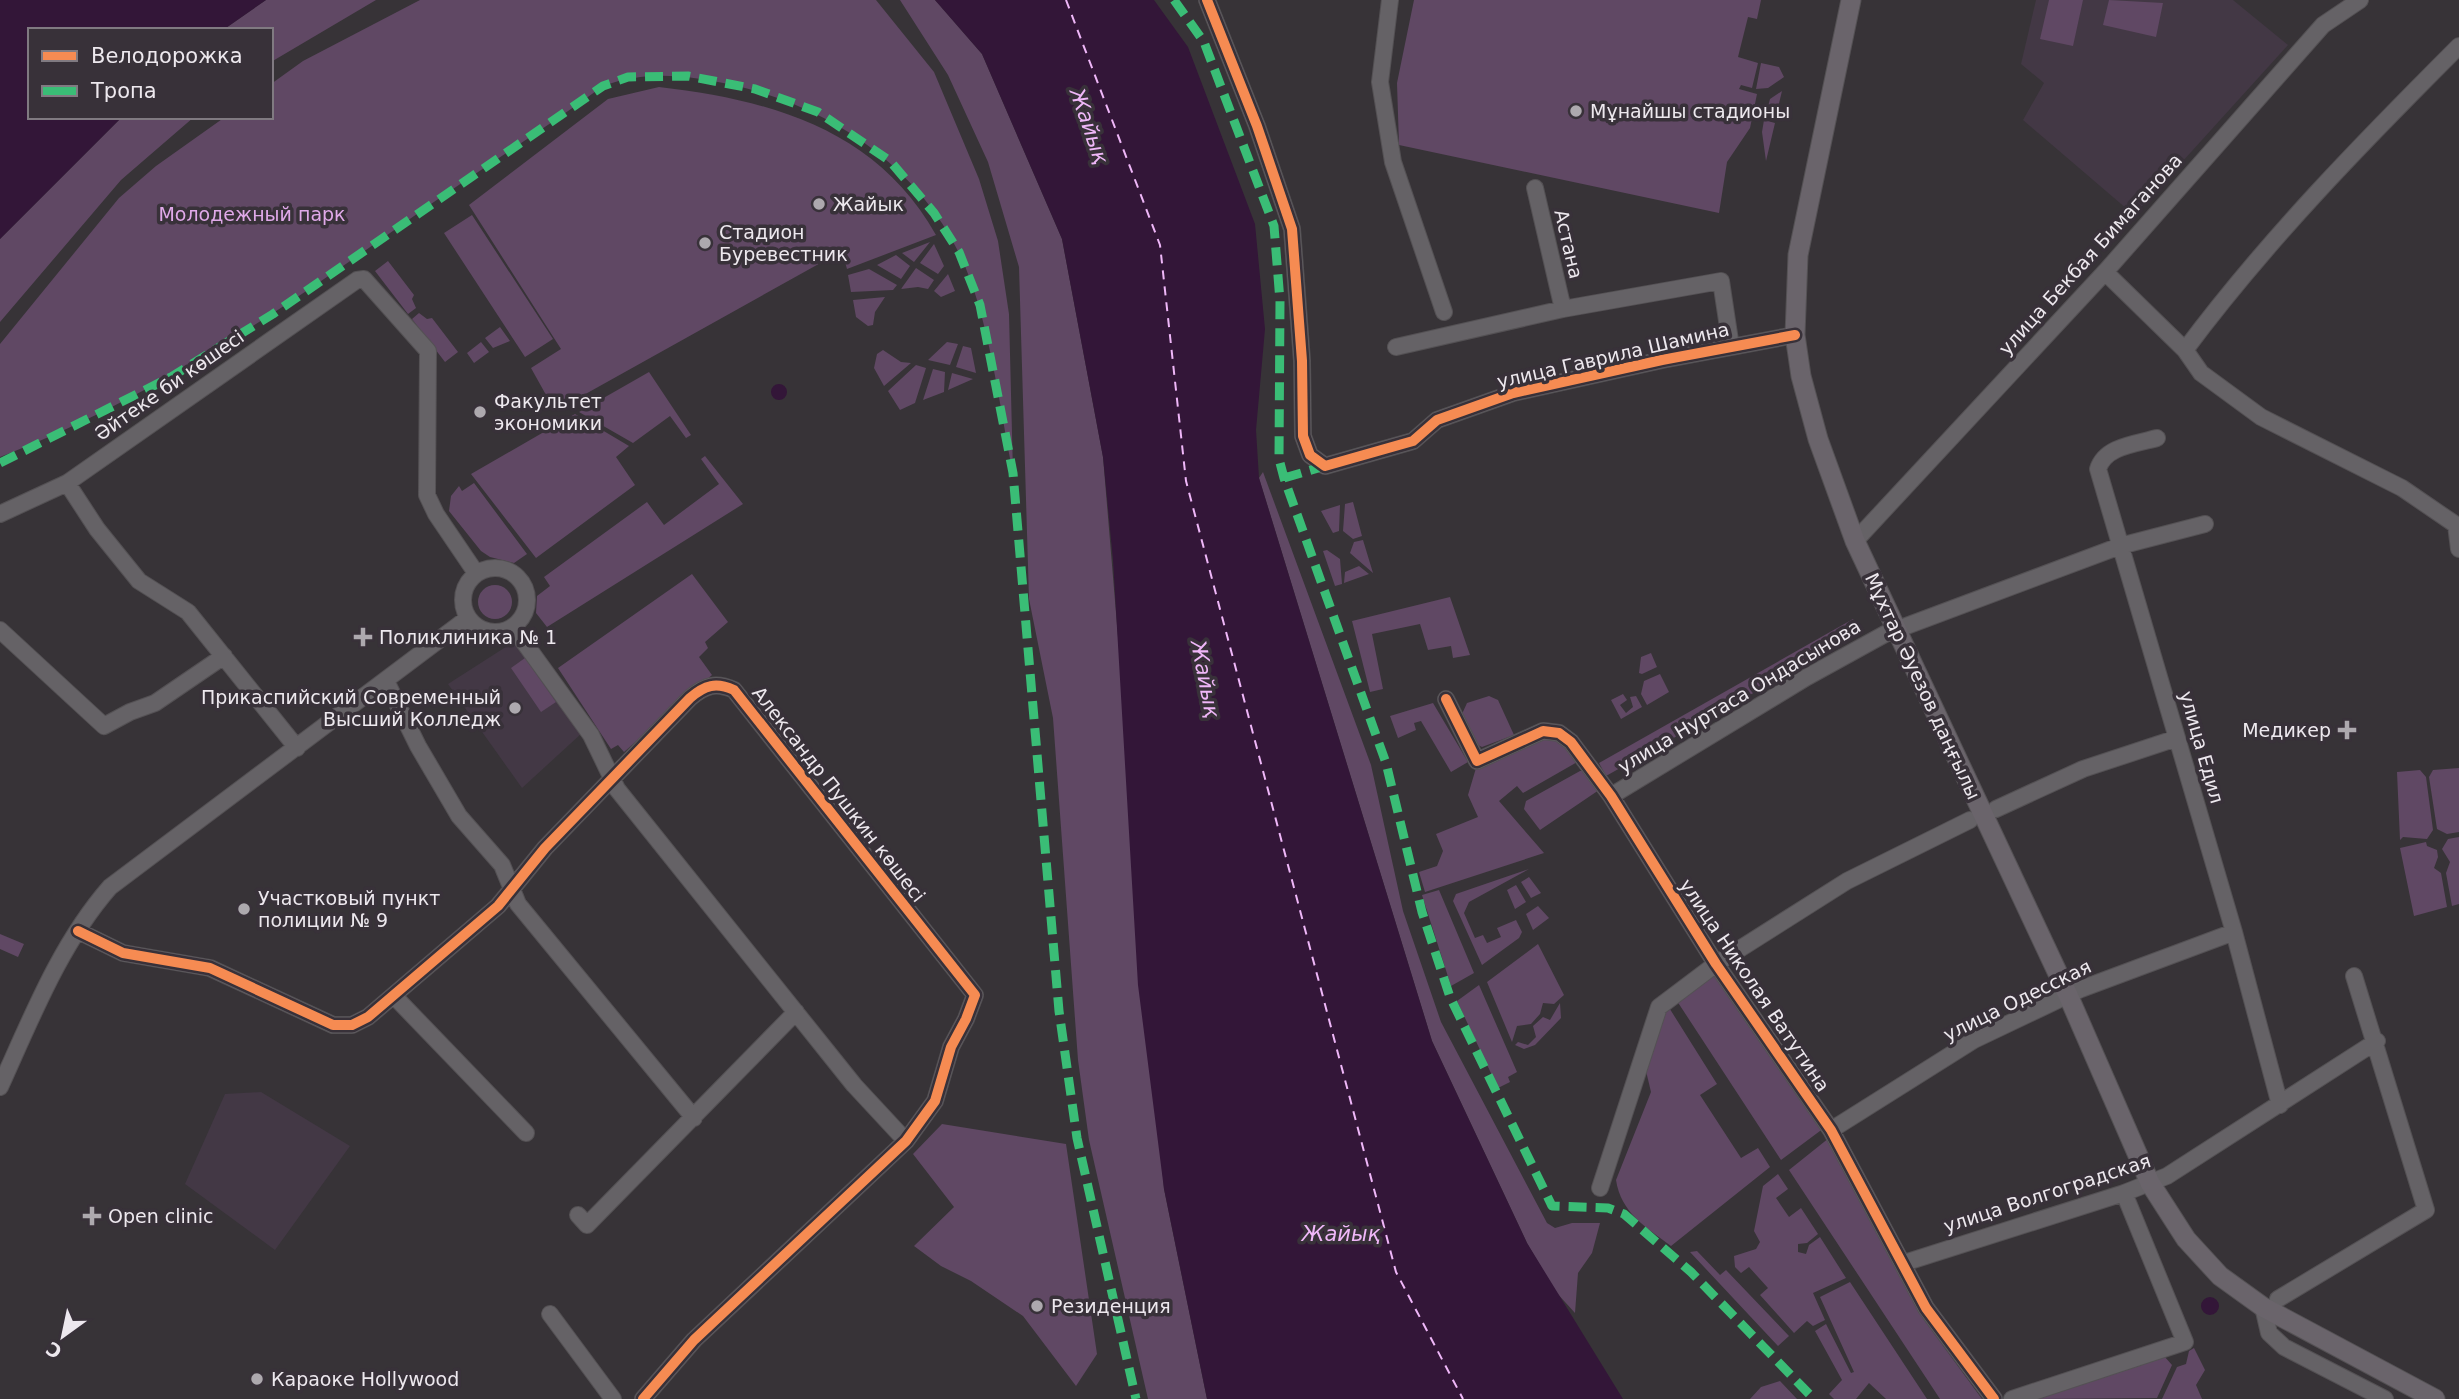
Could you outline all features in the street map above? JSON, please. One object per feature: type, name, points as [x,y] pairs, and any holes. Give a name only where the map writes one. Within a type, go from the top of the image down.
[{"type":"main road","name":"Мұхтар Әуезов даңғылы","points":[[1851,0],[1798,255],[1795,335],[1801,376],[1818,439],[1855,541],[2067,995],[2150,1183],[2186,1239],[2220,1276],[2270,1303],[2292,1323],[2435,1399]]},
{"type":"street","name":"улица Гаврила Шамина","points":[[1207,0],[1257,126],[1292,229],[1302,361],[1303,436],[1310,455],[1325,466],[1413,441],[1437,420],[1513,393],[1731,346],[1795,335]]},
{"type":"street","points":[[1390,0],[1380,82],[1393,162],[1444,312]]},
{"type":"street","name":"улица Бекбая Бимаганова","points":[[1855,541],[2105,272],[2323,25],[2360,0]]},
{"type":"street","points":[[2185,350],[2233,285],[2336,169],[2459,46]]},
{"type":"street","name":"Астана","points":[[1535,188],[1563,309]]},
{"type":"street","points":[[2105,272],[2185,350],[2201,373],[2261,417],[2402,488],[2457,526],[2459,549]]},
{"type":"street","name":"Әйтеке би көшесі","points":[[0,513],[67,483],[357,280],[369,282],[428,351],[427,495],[436,514],[476,573]]},
{"type":"street","points":[[1396,347],[1563,309],[1721,281],[1731,346]]},
{"type":"street","name":"улица Едил","points":[[2157,438],[2109,452],[2102,458],[2098,470],[2234,932],[2280,1105]]},
{"type":"street","points":[[67,483],[97,529],[139,581],[188,611],[297,748]]},
{"type":"street","name":"улица Нуртаса Ондасынова","points":[[1611,796],[1807,677],[1898,630],[2120,547],[2205,524]]},
{"type":"street","points":[[497,567],[517,576],[524,584],[527,606],[513,627],[496,632],[485,631],[468,618],[463,594],[476,573],[497,567]]},
{"type":"street","points":[[2,1078],[78,931],[97,902],[125,874],[468,618]]},
{"type":"street","points":[[513,627],[591,735],[617,789],[854,1085],[906,1141],[694,1340],[643,1399]]},
{"type":"street","points":[[0,630],[104,726],[155,703],[224,656]]},
{"type":"street","points":[[386,681],[418,746],[453,806],[468,829],[502,865],[512,891],[526,915],[694,1118]]},
{"type":"street","name":"Александр Пушкин көшесі","points":[[613,779],[701,688],[714,684],[734,690],[975,995],[966,1019],[950,1046],[935,1101],[906,1141]]},
{"type":"street","name":"улица Николая Ватутина","points":[[1446,699],[1477,761],[1543,731],[1559,733],[1571,742],[1611,796],[1716,964],[1831,1129],[1926,1308],[1994,1399]]},
{"type":"street","points":[[1996,809],[2083,769],[2177,737]]},
{"type":"street","points":[[78,931],[123,953],[210,968],[333,1025],[352,1025],[394,996],[512,891],[545,848],[613,779]]},
{"type":"street","points":[[1600,1188],[1659,1007],[1716,964],[1847,881],[1970,820]]},
{"type":"street","name":"улица Одесская","points":[[1831,1129],[1974,1040],[2067,995],[2234,932]]},
{"type":"street","points":[[2354,976],[2377,1041],[2426,1210],[2270,1303],[2269,1333],[2284,1347],[2385,1399]]},
{"type":"street","points":[[394,996],[526,1133]]},
{"type":"street","points":[[578,1215],[586,1225],[796,1012]]},
{"type":"street","name":"улица Волгоградская","points":[[1904,1263],[2150,1183],[2185,1166],[2377,1041]]},
{"type":"street","points":[[2012,1399],[2185,1342],[2124,1193]]},
{"type":"street","points":[[550,1314],[613,1399]]},
{"type":"shaded area","points":[[2036,0],[2233,0],[2288,45],[2134,215],[2023,120],[2044,83],[2021,64]]},
{"type":"shaded area","name":"Прикаспийский Современный Высший Колледж","points":[[515,641],[582,733],[522,788],[448,684]]},
{"type":"shaded area","points":[[261,1092],[350,1146],[275,1250],[185,1184],[225,1094]]},
{"type":"green space","points":[[266,0],[376,0],[273,61],[273,28],[226,28]]},
{"type":"green space","name":"Молодежный парк","points":[[420,0],[876,0],[934,72],[979,179],[998,241],[1009,314],[1013,473],[986,331],[969,277],[959,253],[939,219],[916,189],[889,162],[859,139],[792,103],[718,82],[660,76],[632,78],[603,86],[310,289],[211,352],[108,409],[0,457],[0,344],[119,198],[156,166],[222,119],[273,119],[273,83],[303,61]]},
{"type":"green space","points":[[900,0],[935,0],[982,54],[1062,239],[1103,457],[1164,1189],[1207,1399],[1148,1399],[1089,1140],[1078,1060],[1053,718],[1029,599],[1019,267],[988,162],[948,75]]},
{"type":"green space","name":"Мұнайшы стадионы","points":[[1414,0],[1761,0],[1757,19],[1748,17],[1738,57],[1758,63],[1752,88],[1741,85],[1739,89],[1757,94],[1750,128],[1727,162],[1719,213],[1399,145],[1397,83]]},
{"type":"green space","points":[[2049,0],[2083,0],[2073,46],[2040,39]]},
{"type":"green space","points":[[2109,0],[2163,3],[2156,37],[2103,25]]},
{"type":"green space","points":[[1761,63],[1779,67],[1784,77],[1768,88],[1756,89]]},
{"type":"green space","name":"Стадион Буревестник","points":[[659,87],[742,101],[781,112],[852,145],[884,169],[912,199],[936,235],[847,269],[842,251],[555,411],[531,368],[561,349],[469,205],[608,99]]},
{"type":"green space","points":[[1782,91],[1775,120],[1765,118],[1770,99]]},
{"type":"green space","points":[[120,119],[192,119],[121,180],[0,322],[0,239]]},
{"type":"green space","points":[[1764,120],[1775,123],[1766,161],[1762,132]]},
{"type":"green space","points":[[472,215],[553,339],[525,357],[444,233]]},
{"type":"green space","points":[[930,242],[914,262],[902,253]]},
{"type":"green space","points":[[934,244],[944,266],[938,274],[920,263]]},
{"type":"green space","points":[[896,255],[910,266],[901,279],[877,265]]},
{"type":"green space","points":[[388,261],[414,295],[412,299],[416,308],[408,314],[375,271]]},
{"type":"green space","points":[[916,268],[934,280],[928,289],[901,289]]},
{"type":"green space","points":[[869,269],[897,285],[893,290],[851,292],[848,275]]},
{"type":"green space","points":[[948,274],[955,291],[941,297],[934,291]]},
{"type":"green space","points":[[885,297],[875,312],[873,325],[868,326],[856,317],[853,300]]},
{"type":"green space","points":[[419,313],[427,319],[432,318],[458,352],[445,362],[412,319]]},
{"type":"green space","points":[[500,327],[510,341],[493,348],[485,338]]},
{"type":"green space","points":[[481,342],[489,352],[474,363],[467,353]]},
{"type":"green space","points":[[947,342],[958,344],[950,365],[928,360]]},
{"type":"green space","points":[[963,346],[971,348],[976,373],[956,367]]},
{"type":"green space","points":[[883,350],[901,362],[911,363],[884,386],[874,368],[877,354]]},
{"type":"green space","points":[[916,365],[926,368],[915,403],[900,410],[888,391]]},
{"type":"green space","points":[[933,369],[945,372],[944,392],[923,400]]},
{"type":"green space","points":[[649,372],[691,435],[686,438],[670,416],[633,443],[579,412]]},
{"type":"green space","points":[[952,373],[973,379],[948,390]]},
{"type":"green space","points":[[575,414],[629,446],[616,457],[635,485],[536,558],[471,474]]},
{"type":"green space","points":[[705,456],[743,504],[547,627],[536,613],[537,596],[550,586],[544,577],[647,502],[664,525],[719,484],[701,459]]},
{"type":"green space","points":[[1263,472],[1371,765],[1403,911],[1441,1022],[1547,1223],[1555,1228],[1572,1223],[1600,1223],[1592,1253],[1578,1273],[1575,1313],[1555,1291],[1527,1243],[1432,1041],[1259,478]]},
{"type":"green space","points":[[474,483],[527,554],[514,563],[490,557],[481,551],[449,511],[451,496],[459,486],[462,491]]},
{"type":"green space","points":[[1353,502],[1362,536],[1353,539],[1343,531],[1345,504]]},
{"type":"green space","points":[[1340,505],[1339,531],[1333,533],[1321,511]]},
{"type":"green space","points":[[1363,540],[1373,573],[1350,553],[1354,542]]},
{"type":"green space","points":[[1327,550],[1340,559],[1342,584],[1335,586],[1323,551]]},
{"type":"green space","points":[[1359,566],[1369,574],[1344,583],[1345,572]]},
{"type":"green space","points":[[692,574],[728,622],[705,642],[708,648],[699,657],[712,675],[624,752],[618,745],[611,749],[558,668]]},
{"type":"green space","points":[[495,585],[507,590],[512,602],[507,614],[495,619],[483,614],[478,602],[483,590]]},
{"type":"green space","points":[[1450,597],[1470,655],[1453,658],[1451,646],[1428,650],[1420,624],[1372,634],[1383,689],[1370,692],[1352,621]]},
{"type":"green space","points":[[1853,619],[1860,633],[1606,776],[1599,763]]},
{"type":"green space","points":[[1651,653],[1657,667],[1639,673],[1641,657]]},
{"type":"green space","points":[[525,658],[556,702],[541,712],[511,668]]},
{"type":"green space","points":[[1660,674],[1669,692],[1647,705],[1641,694],[1644,681]]},
{"type":"green space","points":[[1623,694],[1627,700],[1620,705],[1626,713],[1633,707],[1630,697],[1636,696],[1642,707],[1621,719],[1611,700]]},
{"type":"green space","points":[[1489,696],[1498,700],[1514,735],[1482,747],[1478,745],[1462,714],[1467,703]]},
{"type":"green space","points":[[1433,703],[1468,762],[1451,772],[1421,721],[1414,723],[1416,730],[1398,738],[1390,716]]},
{"type":"green space","points":[[1540,737],[1559,739],[1579,761],[1523,793],[1517,786],[1499,801],[1544,853],[1425,892],[1419,872],[1437,866],[1443,851],[1436,834],[1478,817],[1468,795],[1476,768]]},
{"type":"green space","points":[[2459,768],[2459,832],[2447,834],[2437,829],[2429,777],[2433,770]]},
{"type":"green space","points":[[2420,770],[2426,777],[2433,830],[2427,839],[2403,837],[2400,840],[2397,772]]},
{"type":"green space","points":[[1584,771],[1599,790],[1540,830],[1524,809],[1526,801]]},
{"type":"green space","points":[[2459,837],[2459,904],[2452,906],[2446,873],[2450,862],[2442,849],[2448,839]]},
{"type":"green space","points":[[2426,842],[2427,846],[2437,850],[2438,857],[2434,868],[2441,873],[2447,907],[2414,916],[2400,848]]},
{"type":"green space","points":[[1529,869],[1469,902],[1464,913],[1475,938],[1483,935],[1487,943],[1501,937],[1497,928],[1516,920],[1522,932],[1519,938],[1482,965],[1453,901],[1456,894]]},
{"type":"green space","points":[[1529,877],[1541,893],[1531,898],[1521,882]]},
{"type":"green space","points":[[1516,885],[1526,902],[1515,909],[1507,890]]},
{"type":"green space","points":[[1439,890],[1474,973],[1451,986],[1422,895]]},
{"type":"green space","points":[[1538,906],[1549,918],[1533,930],[1526,914]]},
{"type":"green space","points":[[0,934],[24,944],[18,957],[0,949]]},
{"type":"green space","points":[[1538,944],[1564,995],[1554,1004],[1543,1003],[1540,1014],[1531,1024],[1517,1026],[1512,1042],[1487,982]]},
{"type":"green space","points":[[1717,973],[1824,1128],[1781,1160],[1677,1001]]},
{"type":"green space","points":[[1479,985],[1517,1072],[1508,1077],[1510,1082],[1498,1088],[1457,1001]]},
{"type":"green space","points":[[1560,1003],[1561,1018],[1535,1045],[1524,1049],[1515,1045],[1518,1042],[1528,1045],[1536,1037],[1533,1026],[1543,1017],[1550,1020]]},
{"type":"green space","points":[[1668,1006],[1717,1084],[1700,1095],[1741,1158],[1758,1148],[1770,1167],[1671,1246],[1629,1210],[1623,1202],[1616,1180],[1651,1092],[1646,1071]]},
{"type":"green space","points":[[942,1124],[1066,1144],[1097,1354],[1076,1386],[1023,1316],[971,1281],[941,1266],[914,1246],[954,1207],[913,1154]]},
{"type":"green space","points":[[1829,1138],[1919,1313],[1982,1399],[1940,1399],[1789,1170]]},
{"type":"green space","points":[[1778,1174],[1788,1189],[1776,1198],[1789,1217],[1801,1208],[1818,1234],[1807,1243],[1798,1244],[1798,1252],[1806,1254],[1809,1245],[1820,1237],[1846,1278],[1813,1293],[1825,1320],[1813,1326],[1807,1321],[1794,1333],[1760,1295],[1768,1288],[1749,1267],[1741,1273],[1735,1267],[1734,1256],[1756,1249],[1760,1242],[1754,1231],[1763,1186]]},
{"type":"green space","points":[[1697,1251],[1720,1275],[1726,1270],[1789,1336],[1778,1346],[1690,1252]]},
{"type":"green space","points":[[1850,1282],[1927,1399],[1886,1399],[1869,1383],[1856,1399],[1834,1399],[1829,1394],[1842,1380],[1815,1331],[1826,1324],[1851,1373],[1854,1372],[1820,1297]]},
{"type":"green space","points":[[2194,1348],[2205,1370],[2196,1385],[2202,1399],[2162,1399],[2177,1367],[2186,1364],[2189,1351]]},
{"type":"green space","points":[[2164,1356],[2172,1365],[2157,1398],[2033,1399]]},
{"type":"green space","points":[[1780,1381],[1797,1399],[1750,1399],[1761,1387]]},
{"type":"water","points":[[0,0],[266,0],[226,28],[28,28],[28,119],[120,119],[0,239]]},
{"type":"water","name":"Жайық","points":[[935,0],[1154,0],[1188,47],[1255,224],[1265,329],[1256,430],[1259,478],[1432,1041],[1527,1243],[1623,1399],[1207,1399],[1164,1189],[1138,985],[1113,560],[1103,457],[1062,239],[982,54]]},
{"type":"water","points":[[776,384],[782,384],[787,392],[785,398],[776,400],[771,395],[771,389]]},
{"type":"water","points":[[2210,1297],[2216,1300],[2219,1306],[2216,1312],[2210,1315],[2204,1312],[2201,1306],[2204,1300]]},
{"type":"ferry route","points":[[1066,0],[1160,245],[1186,481],[1396,1272],[1463,1399]]},
{"type":"marked path","points":[[1174,0],[1204,42],[1274,226],[1280,301],[1279,459],[1386,763],[1422,912],[1450,997],[1552,1206],[1608,1208],[1624,1214],[1691,1272],[1814,1399]]},
{"type":"marked path","points":[[0,463],[171,377],[273,314],[603,86],[628,77],[688,76],[755,89],[818,112],[890,161],[934,213],[959,252],[980,305],[1013,473],[1059,1011],[1077,1138],[1136,1399]]},
{"type":"marked path","points":[[1284,478],[1325,466]]},
{"type":"cycle path","points":[[1207,0],[1257,126],[1292,229],[1302,361],[1303,436],[1310,455],[1325,466],[1413,441],[1437,420],[1513,393],[1662,360],[1795,335]]},
{"type":"cycle path","points":[[78,931],[123,953],[210,968],[333,1025],[352,1025],[368,1017],[498,906],[545,848],[690,698],[711,686],[734,690],[975,995],[951,1047],[935,1101],[906,1141],[694,1340],[643,1399]]},
{"type":"cycle path","points":[[1446,699],[1477,761],[1543,731],[1559,733],[1571,742],[1611,796],[1716,964],[1831,1130],[1926,1308],[1994,1399]]},
{"type":"place","name":"Мұнайшы стадионы","points":[[1576,111]]},
{"type":"place","name":"Жайык","points":[[819,204]]},
{"type":"place","name":"Стадион Буревестник","points":[[705,243]]},
{"type":"place","name":"Факультет экономики","points":[[480,412]]},
{"type":"place","name":"Поликлиника № 1","points":[[363,637]]},
{"type":"place","name":"Прикаспийский Современный Высший Колледж","points":[[515,708]]},
{"type":"place","name":"Медикер","points":[[2347,730]]},
{"type":"place","name":"Участковый пункт полиции № 9","points":[[244,909]]},
{"type":"place","name":"Open clinic","points":[[92,1216]]},
{"type":"place","name":"Резиденция","points":[[1037,1306]]},
{"type":"place","name":"Караоке Hollywood","points":[[257,1379]]}]
